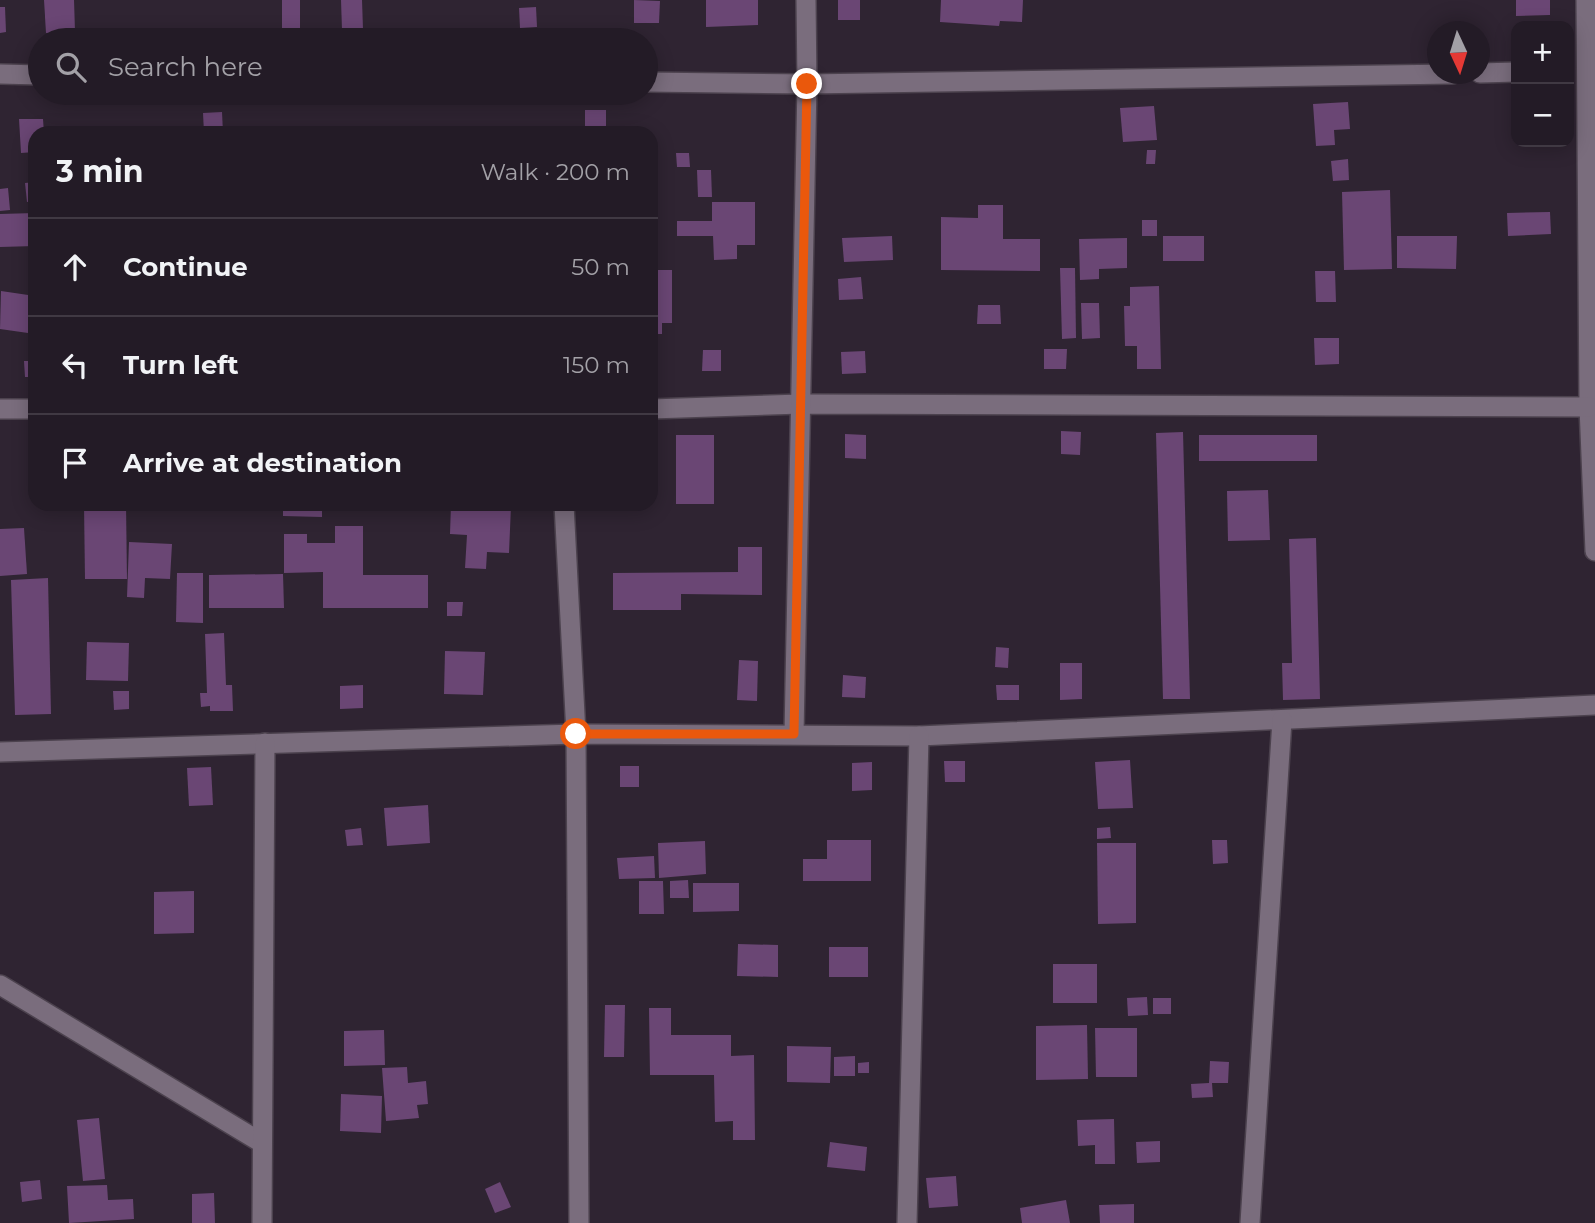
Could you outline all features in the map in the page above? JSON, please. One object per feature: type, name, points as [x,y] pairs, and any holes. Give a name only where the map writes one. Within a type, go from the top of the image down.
[{"type":"street","points":[[794,734],[807,84],[806,0]]},
{"type":"street","points":[[1586,0],[1583,71],[1589,407],[1595,551]]},
{"type":"street","points":[[1490,73],[1511,72]]},
{"type":"street","points":[[0,74],[28,75]]},
{"type":"street","points":[[658,82],[807,84],[1427,74]]},
{"type":"street","points":[[658,409],[801,404],[1589,407]]},
{"type":"street","points":[[0,409],[28,409]]},
{"type":"street","points":[[564,511],[576,734],[579,1223]]},
{"type":"street","points":[[0,752],[576,734],[919,736],[1595,705]]},
{"type":"street","points":[[1250,1223],[1282,720]]},
{"type":"street","points":[[907,1223],[919,736]]},
{"type":"street","points":[[262,1223],[265,743]]},
{"type":"street","points":[[0,985],[262,1143]]},
{"type":"building","points":[[44,0],[74,0],[75,28],[46,28]]},
{"type":"building","points":[[282,0],[300,0],[300,28],[282,28]]},
{"type":"building","points":[[341,0],[362,0],[363,28],[342,28]]},
{"type":"building","points":[[634,0],[660,1],[659,23],[634,23]]},
{"type":"building","points":[[706,0],[758,0],[758,25],[706,27]]},
{"type":"building","points":[[838,0],[860,0],[860,20],[838,20]]},
{"type":"building","points":[[941,0],[1023,0],[1022,22],[1000,21],[999,26],[940,22]]},
{"type":"building","points":[[1516,0],[1550,0],[1550,15],[1516,16]]},
{"type":"building","points":[[0,7],[5,7],[6,32],[0,33]]},
{"type":"building","points":[[536,7],[537,27],[520,28],[519,8]]},
{"type":"building","points":[[1348,102],[1350,129],[1334,130],[1335,145],[1316,146],[1313,104]]},
{"type":"building","points":[[1154,106],[1157,140],[1123,142],[1120,108]]},
{"type":"building","points":[[585,110],[606,110],[606,126],[585,126]]},
{"type":"building","points":[[222,112],[223,126],[204,126],[203,113]]},
{"type":"building","points":[[19,119],[43,119],[44,126],[28,126],[28,152],[21,153]]},
{"type":"building","points":[[1147,150],[1156,150],[1155,164],[1146,164]]},
{"type":"building","points":[[676,153],[689,153],[690,167],[677,167]]},
{"type":"building","points":[[1348,159],[1349,180],[1333,181],[1331,161]]},
{"type":"building","points":[[697,170],[711,170],[712,197],[698,197]]},
{"type":"building","points":[[25,183],[28,183],[28,202],[27,202]]},
{"type":"building","points":[[8,188],[10,210],[0,211],[0,189]]},
{"type":"building","points":[[1390,190],[1392,269],[1344,270],[1342,192]]},
{"type":"building","points":[[712,202],[755,202],[755,245],[737,245],[737,259],[714,260],[713,236],[677,236],[677,221],[712,221]]},
{"type":"building","points":[[978,205],[1003,205],[1003,239],[1040,239],[1040,271],[941,270],[941,217],[978,218]]},
{"type":"building","points":[[1550,212],[1551,234],[1508,236],[1507,213]]},
{"type":"building","points":[[28,213],[28,246],[0,247],[0,214]]},
{"type":"building","points":[[1142,220],[1157,220],[1157,236],[1142,236]]},
{"type":"building","points":[[892,236],[893,260],[844,262],[842,238]]},
{"type":"building","points":[[1163,236],[1204,236],[1204,261],[1163,261]]},
{"type":"building","points":[[1397,236],[1457,236],[1456,269],[1397,268]]},
{"type":"building","points":[[1127,238],[1127,268],[1099,269],[1099,279],[1080,280],[1079,239]]},
{"type":"building","points":[[1060,268],[1075,268],[1076,338],[1062,339]]},
{"type":"building","points":[[658,270],[672,270],[672,323],[662,323],[662,334],[658,334]]},
{"type":"building","points":[[1315,271],[1335,271],[1336,302],[1316,302]]},
{"type":"building","points":[[861,277],[863,299],[839,300],[838,279]]},
{"type":"building","points":[[1159,286],[1161,369],[1137,369],[1137,346],[1125,346],[1124,306],[1130,306],[1130,287]]},
{"type":"building","points":[[1,291],[28,295],[28,333],[0,329]]},
{"type":"building","points":[[1081,303],[1099,303],[1100,338],[1082,339]]},
{"type":"building","points":[[978,305],[1000,305],[1001,324],[977,324]]},
{"type":"building","points":[[1314,338],[1339,338],[1339,364],[1315,365]]},
{"type":"building","points":[[1044,349],[1067,349],[1066,369],[1044,369]]},
{"type":"building","points":[[703,350],[721,350],[721,371],[702,371]]},
{"type":"building","points":[[865,351],[866,373],[842,374],[841,352]]},
{"type":"building","points":[[24,361],[28,361],[28,377],[25,377]]},
{"type":"building","points":[[1061,431],[1081,432],[1080,455],[1061,454]]},
{"type":"building","points":[[1183,432],[1190,699],[1163,699],[1156,433]]},
{"type":"building","points":[[845,434],[866,435],[866,459],[845,458]]},
{"type":"building","points":[[676,435],[714,435],[714,504],[676,504]]},
{"type":"building","points":[[1199,435],[1317,435],[1317,461],[1199,461]]},
{"type":"building","points":[[1268,490],[1270,540],[1228,541],[1227,491]]},
{"type":"building","points":[[84,511],[126,511],[127,579],[85,579]]},
{"type":"building","points":[[283,511],[322,511],[322,517],[283,516]]},
{"type":"building","points":[[451,511],[511,511],[509,553],[487,552],[486,569],[465,568],[467,535],[450,534]]},
{"type":"building","points":[[335,526],[363,526],[363,575],[428,575],[428,608],[323,608],[323,572],[284,573],[284,534],[307,534],[307,543],[335,543]]},
{"type":"building","points":[[24,528],[27,574],[0,576],[0,529]]},
{"type":"building","points":[[1316,538],[1320,699],[1283,700],[1282,663],[1292,663],[1289,539]]},
{"type":"building","points":[[129,542],[172,544],[170,579],[145,578],[144,598],[127,597]]},
{"type":"building","points":[[738,547],[762,547],[762,595],[681,594],[681,610],[613,610],[613,573],[738,572]]},
{"type":"building","points":[[177,573],[203,573],[203,623],[176,622]]},
{"type":"building","points":[[283,574],[284,608],[209,608],[209,575]]},
{"type":"building","points":[[48,578],[51,714],[15,715],[11,580]]},
{"type":"building","points":[[447,602],[463,602],[462,616],[447,616]]},
{"type":"building","points":[[224,633],[226,685],[232,685],[233,711],[210,711],[210,706],[201,707],[200,693],[207,693],[205,634]]},
{"type":"building","points":[[87,642],[129,643],[128,681],[86,680]]},
{"type":"building","points":[[996,647],[1009,648],[1008,668],[995,667]]},
{"type":"building","points":[[445,651],[485,652],[483,695],[444,694]]},
{"type":"building","points":[[739,660],[758,661],[757,701],[737,700]]},
{"type":"building","points":[[1060,663],[1082,663],[1082,699],[1060,700]]},
{"type":"building","points":[[843,675],[866,677],[865,698],[842,697]]},
{"type":"building","points":[[363,685],[363,708],[340,709],[340,686]]},
{"type":"building","points":[[996,685],[1019,685],[1019,700],[997,700]]},
{"type":"building","points":[[113,691],[129,691],[129,709],[114,710]]},
{"type":"building","points":[[1130,760],[1133,808],[1098,809],[1095,762]]},
{"type":"building","points":[[944,761],[965,761],[965,782],[945,782]]},
{"type":"building","points":[[872,762],[872,790],[852,791],[852,763]]},
{"type":"building","points":[[620,766],[639,766],[639,787],[620,787]]},
{"type":"building","points":[[211,767],[213,805],[189,806],[187,768]]},
{"type":"building","points":[[428,805],[430,843],[387,846],[384,808]]},
{"type":"building","points":[[1110,827],[1111,838],[1097,839],[1097,828]]},
{"type":"building","points":[[361,828],[363,845],[347,846],[345,830]]},
{"type":"building","points":[[827,840],[871,840],[871,881],[803,881],[803,859],[827,859]]},
{"type":"building","points":[[1212,840],[1227,840],[1228,863],[1213,864]]},
{"type":"building","points":[[705,841],[706,874],[659,878],[658,843]]},
{"type":"building","points":[[1097,843],[1136,843],[1136,923],[1098,924]]},
{"type":"building","points":[[654,856],[655,878],[619,879],[617,858]]},
{"type":"building","points":[[688,880],[689,898],[670,898],[670,881]]},
{"type":"building","points":[[639,881],[663,881],[664,914],[639,914]]},
{"type":"building","points":[[693,883],[739,883],[739,911],[693,912]]},
{"type":"building","points":[[194,891],[194,933],[154,934],[154,892]]},
{"type":"building","points":[[738,944],[778,945],[778,977],[737,976]]},
{"type":"building","points":[[829,947],[868,947],[868,977],[829,977]]},
{"type":"building","points":[[1053,964],[1097,964],[1097,1003],[1053,1003]]},
{"type":"building","points":[[1147,997],[1148,1015],[1128,1016],[1127,998]]},
{"type":"building","points":[[1153,998],[1171,998],[1171,1014],[1153,1014]]},
{"type":"building","points":[[605,1005],[625,1005],[624,1057],[604,1057]]},
{"type":"building","points":[[649,1008],[671,1008],[671,1035],[731,1035],[731,1056],[754,1055],[755,1140],[733,1140],[733,1121],[715,1122],[714,1075],[650,1075]]},
{"type":"building","points":[[1087,1025],[1088,1079],[1036,1080],[1036,1026]]},
{"type":"building","points":[[1095,1028],[1137,1028],[1137,1077],[1096,1077]]},
{"type":"building","points":[[384,1030],[385,1065],[344,1066],[344,1031]]},
{"type":"building","points":[[787,1046],[831,1047],[830,1083],[787,1082]]},
{"type":"building","points":[[855,1056],[855,1076],[834,1076],[834,1057]]},
{"type":"building","points":[[1210,1061],[1229,1062],[1228,1083],[1212,1083],[1213,1097],[1192,1098],[1191,1084],[1209,1083]]},
{"type":"building","points":[[869,1062],[869,1073],[858,1073],[858,1063]]},
{"type":"building","points":[[407,1067],[408,1083],[426,1081],[428,1104],[417,1105],[419,1118],[386,1121],[382,1068]]},
{"type":"building","points":[[341,1094],[382,1096],[381,1133],[340,1131]]},
{"type":"building","points":[[99,1118],[105,1179],[83,1181],[77,1120]]},
{"type":"building","points":[[1114,1119],[1115,1164],[1095,1164],[1095,1145],[1078,1146],[1077,1120]]},
{"type":"building","points":[[1160,1141],[1160,1162],[1137,1163],[1136,1142]]},
{"type":"building","points":[[830,1142],[867,1147],[865,1171],[827,1167]]},
{"type":"building","points":[[956,1176],[958,1206],[929,1208],[926,1178]]},
{"type":"building","points":[[40,1180],[42,1199],[22,1202],[20,1182]]},
{"type":"building","points":[[500,1182],[511,1207],[495,1213],[485,1189]]},
{"type":"building","points":[[107,1185],[108,1200],[133,1199],[134,1219],[69,1223],[67,1186]]},
{"type":"building","points":[[214,1193],[215,1223],[192,1223],[192,1194]]},
{"type":"building","points":[[1066,1200],[1070,1223],[1022,1223],[1020,1208]]},
{"type":"building","points":[[1134,1204],[1134,1223],[1100,1223],[1099,1205]]},
{"type":"route","points":[[576,734],[794,734],[807,84]]}]
